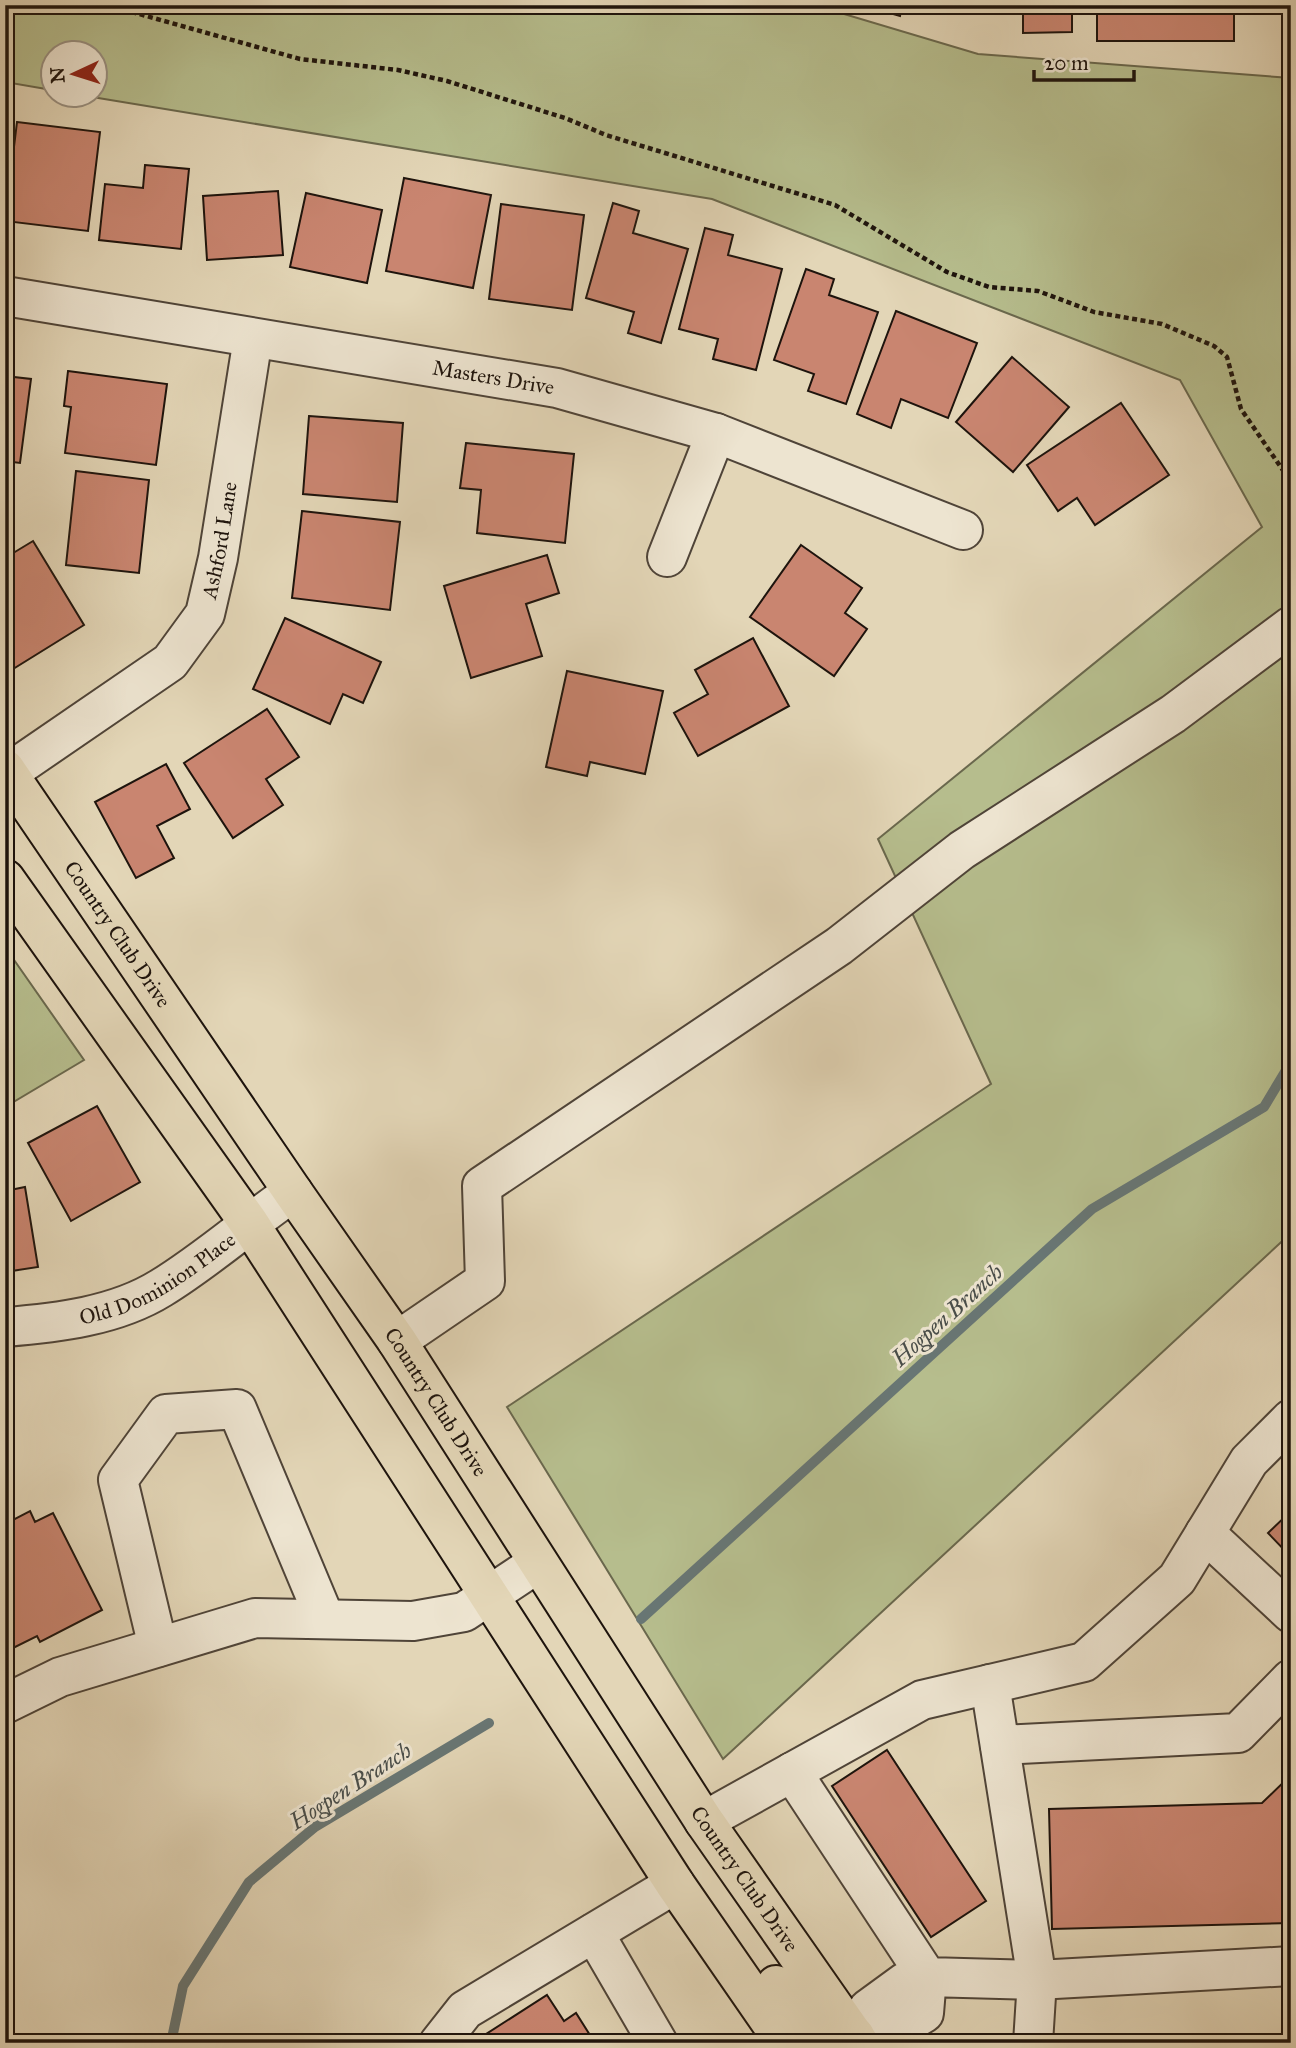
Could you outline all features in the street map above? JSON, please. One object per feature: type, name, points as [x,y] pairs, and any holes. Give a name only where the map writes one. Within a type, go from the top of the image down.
[{"type":"main road","name":"Country Club Drive","points":[[7,771],[397,1341],[704,1821],[857,2039]]},
{"type":"main road","points":[[5,879],[249,1223],[683,1896],[785,2043]]},
{"type":"main road","points":[[683,1896],[713,1907],[729,1917],[806,2026],[822,2037],[857,2039]]},
{"type":"street","name":"Masters Drive","points":[[5,296],[557,388],[716,433],[963,530]]},
{"type":"street","name":"Ashford Lane","points":[[7,771],[170,662],[205,614],[218,558],[253,338]]},
{"type":"street","points":[[667,557],[716,433]]},
{"type":"street","points":[[397,1341],[485,1281],[482,1186],[839,946],[962,850],[1173,714],[1291,626]]},
{"type":"street","name":"Old Dominion Place","points":[[5,1327],[42,1324],[95,1314],[160,1289],[293,1192]]},
{"type":"street","points":[[158,1647],[118,1480],[166,1414],[237,1409],[325,1619]]},
{"type":"street","points":[[704,1821],[922,1700],[1084,1662],[1177,1579],[1249,1461],[1291,1419]]},
{"type":"street","points":[[1205,1533],[1291,1613]]},
{"type":"street","points":[[5,1704],[60,1677],[255,1618],[413,1621],[464,1612],[538,1563]]},
{"type":"street","points":[[1000,1745],[1238,1733],[1291,1679]]},
{"type":"street","points":[[990,1684],[1037,1980],[1033,2043]]},
{"type":"street","points":[[792,1772],[927,1977]]},
{"type":"street","points":[[439,2043],[465,2010],[594,1933],[683,1896]]},
{"type":"street","points":[[594,1933],[658,2043]]},
{"type":"street","points":[[857,2039],[868,2009],[905,1982],[927,1977],[1037,1980],[1291,1966]]},
{"type":"path","points":[[107,5],[300,59],[398,70],[447,81],[565,118],[606,135],[835,205],[947,272],[989,287],[1038,291],[1094,312],[1162,324],[1214,346],[1227,357],[1241,409],[1291,482]]},
{"type":"green space","points":[[5,5],[814,5],[978,54],[1291,78],[1291,1233],[723,1759],[507,1407],[991,1084],[878,839],[1262,527],[1180,380],[712,199],[108,100],[108,38],[38,38],[38,88],[5,82]]},
{"type":"green space","points":[[5,947],[84,1060],[5,1107]]},
{"type":"building","points":[[862,5],[902,5],[900,16]]},
{"type":"building","points":[[1023,5],[1072,5],[1072,32],[1023,33]]},
{"type":"building","points":[[1097,5],[1234,5],[1234,41],[1097,41]]},
{"type":"building","points":[[17,122],[100,132],[88,231],[5,221]]},
{"type":"building","points":[[145,165],[189,169],[181,249],[99,240],[105,184],[143,188]]},
{"type":"building","points":[[404,178],[491,195],[473,288],[386,271]]},
{"type":"building","points":[[278,191],[283,255],[207,260],[203,196]]},
{"type":"building","points":[[306,193],[382,210],[367,283],[290,267]]},
{"type":"building","points":[[613,203],[639,211],[633,233],[688,249],[661,343],[628,333],[634,312],[586,298]]},
{"type":"building","points":[[501,204],[584,215],[572,310],[489,299]]},
{"type":"building","points":[[705,228],[733,235],[728,255],[782,269],[756,370],[713,359],[718,339],[679,329]]},
{"type":"building","points":[[806,269],[834,279],[829,295],[878,312],[846,404],[808,391],[814,374],[774,360]]},
{"type":"building","points":[[896,311],[977,343],[948,418],[901,399],[891,428],[857,414]]},
{"type":"building","points":[[1012,357],[1069,407],[1013,472],[956,422]]},
{"type":"building","points":[[68,371],[167,384],[156,465],[65,453],[71,407],[64,406]]},
{"type":"building","points":[[5,376],[31,379],[20,463],[5,461]]},
{"type":"building","points":[[1121,403],[1169,475],[1095,525],[1077,498],[1058,511],[1027,465]]},
{"type":"building","points":[[309,416],[403,423],[397,502],[303,494]]},
{"type":"building","points":[[466,443],[574,454],[565,543],[477,533],[481,490],[460,488]]},
{"type":"building","points":[[76,471],[149,480],[139,573],[66,565]]},
{"type":"building","points":[[302,511],[400,522],[390,610],[292,598]]},
{"type":"building","points":[[33,541],[84,625],[5,674],[5,587],[13,582],[5,569],[5,558]]},
{"type":"building","points":[[801,545],[862,588],[845,613],[867,629],[834,676],[750,617]]},
{"type":"building","points":[[547,555],[559,593],[526,604],[542,656],[471,678],[444,586]]},
{"type":"building","points":[[285,618],[381,662],[363,703],[343,694],[330,724],[253,689]]},
{"type":"building","points":[[753,638],[789,706],[698,756],[674,713],[708,694],[695,670]]},
{"type":"building","points":[[567,671],[663,691],[645,774],[590,762],[587,776],[546,767]]},
{"type":"building","points":[[267,709],[299,757],[266,779],[283,805],[233,838],[184,763]]},
{"type":"building","points":[[166,764],[190,809],[157,826],[174,858],[136,878],[95,802]]},
{"type":"building","points":[[97,1106],[140,1182],[71,1221],[28,1143]]},
{"type":"building","points":[[25,1187],[38,1267],[5,1272],[5,1191]]},
{"type":"building","points":[[30,1511],[35,1522],[53,1513],[102,1610],[40,1642],[37,1636],[5,1652],[8,1618],[5,1524]]},
{"type":"building","points":[[1291,1511],[1291,1557],[1268,1533]]},
{"type":"building","points":[[887,1750],[986,1901],[931,1937],[832,1786]]},
{"type":"building","points":[[1291,1775],[1291,1923],[1052,1929],[1049,1809],[1262,1803]]},
{"type":"building","points":[[547,1995],[564,2021],[576,2013],[595,2043],[472,2043]]},
{"type":"waterway","name":"Hogpen Branch","points":[[641,1619],[1092,1209],[1264,1107],[1291,1062]]},
{"type":"waterway","name":"Hogpen Branch","points":[[171,2043],[183,1986],[249,1882],[315,1827],[489,1723]]}]
